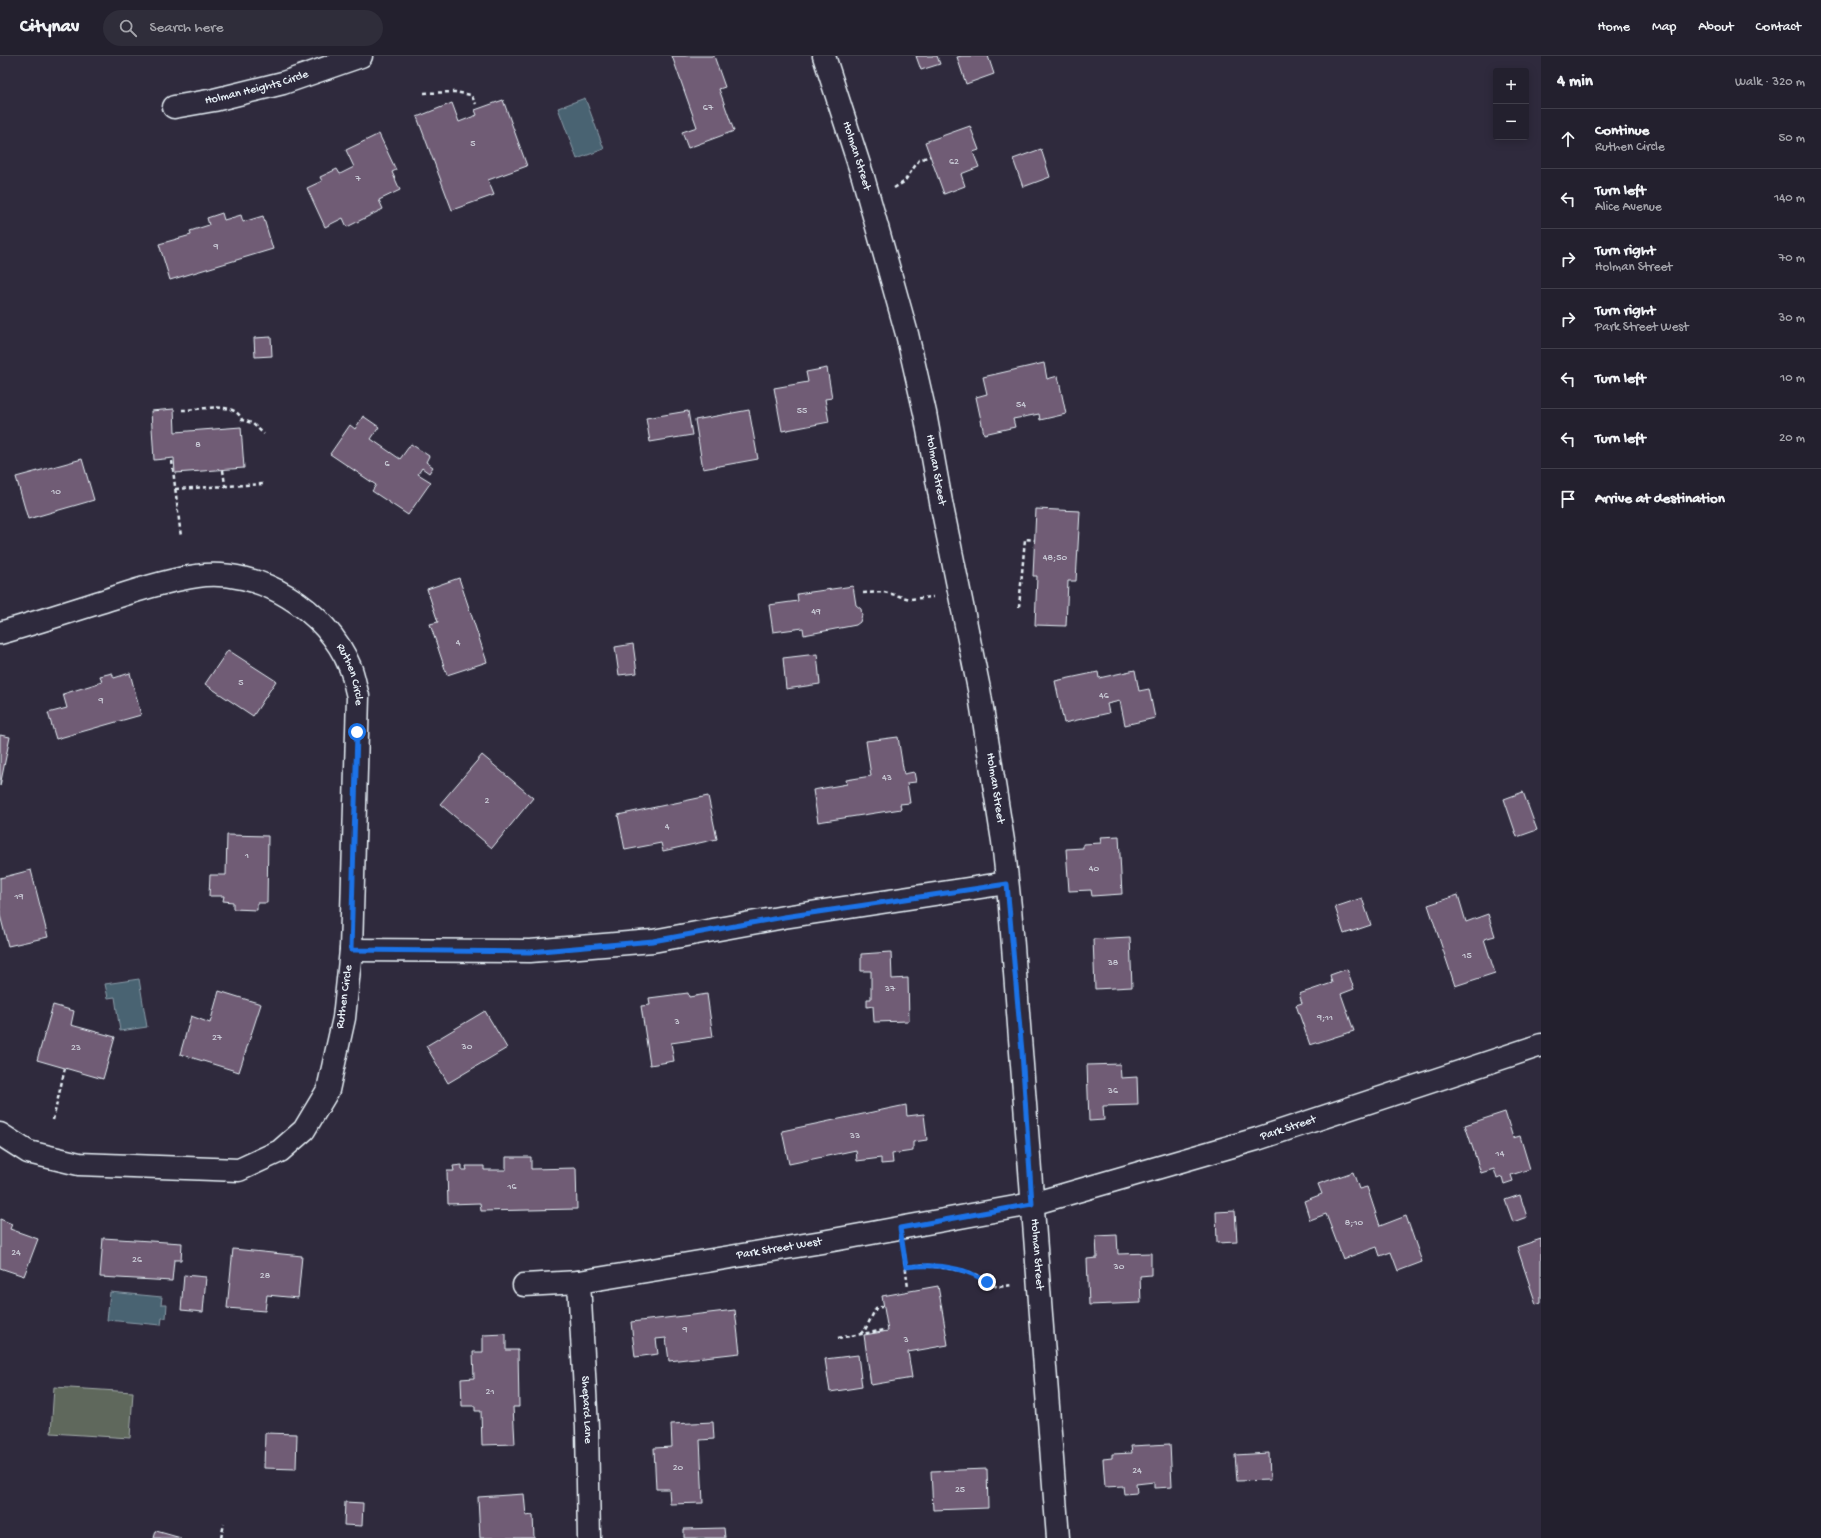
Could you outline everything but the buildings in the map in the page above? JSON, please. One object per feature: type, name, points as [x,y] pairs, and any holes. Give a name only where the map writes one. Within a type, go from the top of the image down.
[{"type":"street","name":"Holman Heights Circle","points":[[174,107],[214,100],[283,83],[361,56]]},
{"type":"street","name":"Holman Street","points":[[824,56],[868,194],[906,334],[925,413],[941,502],[979,689],[1003,841],[1020,1029],[1058,1538]]},
{"type":"street","name":"Ruthen Circle","points":[[0,633],[157,584],[198,575],[231,576],[257,581],[282,592],[305,608],[332,636],[350,667],[358,696],[351,950],[344,1018],[328,1090],[304,1130],[280,1152],[239,1170],[78,1164],[28,1152],[0,1134]]},
{"type":"street","points":[[351,950],[530,952],[653,941],[784,917],[1007,884]]},
{"type":"street","name":"Park Street","points":[[1032,1204],[1257,1139],[1541,1045]]},
{"type":"street","name":"Park Street West","points":[[524,1284],[579,1282],[900,1228],[1032,1204]]},
{"type":"street","name":"Shepard Lane","points":[[579,1282],[587,1428],[589,1538]]},
{"type":"path","points":[[424,92],[455,92],[471,95],[476,104]]},
{"type":"path","points":[[868,194],[893,188],[904,182],[919,160],[930,156]]},
{"type":"path","points":[[182,410],[214,408],[234,410],[240,413],[242,420],[252,423],[264,434]]},
{"type":"path","points":[[172,461],[181,537]]},
{"type":"path","points":[[223,470],[225,485]]},
{"type":"path","points":[[175,489],[263,484]]},
{"type":"path","points":[[1019,607],[1025,539],[1035,540]]},
{"type":"path","points":[[863,593],[884,592],[910,599],[933,597]]},
{"type":"path","points":[[52,1120],[65,1068]]},
{"type":"path","points":[[900,1228],[908,1288]]},
{"type":"path","points":[[906,1267],[924,1265],[943,1267],[961,1270],[977,1275],[997,1286],[1018,1285]]},
{"type":"path","points":[[859,1335],[865,1330],[876,1308],[882,1307]]},
{"type":"path","points":[[838,1338],[885,1330]]},
{"type":"path","points":[[221,1538],[224,1524]]},
{"type":"green space","points":[[54,1387],[133,1392],[130,1438],[51,1433]]},
{"type":"water","points":[[585,98],[604,149],[577,159],[558,108]]},
{"type":"water","points":[[139,979],[147,1027],[120,1031],[115,997],[108,998],[105,984]]},
{"type":"water","points":[[110,1292],[162,1297],[161,1304],[167,1304],[166,1318],[162,1318],[161,1325],[107,1320]]},
{"type":"route","points":[[357,732],[351,950],[530,952],[653,941],[784,917],[1007,884],[1022,1052],[1032,1204],[900,1228],[906,1267],[924,1265],[961,1270],[977,1275],[987,1282]]}]
